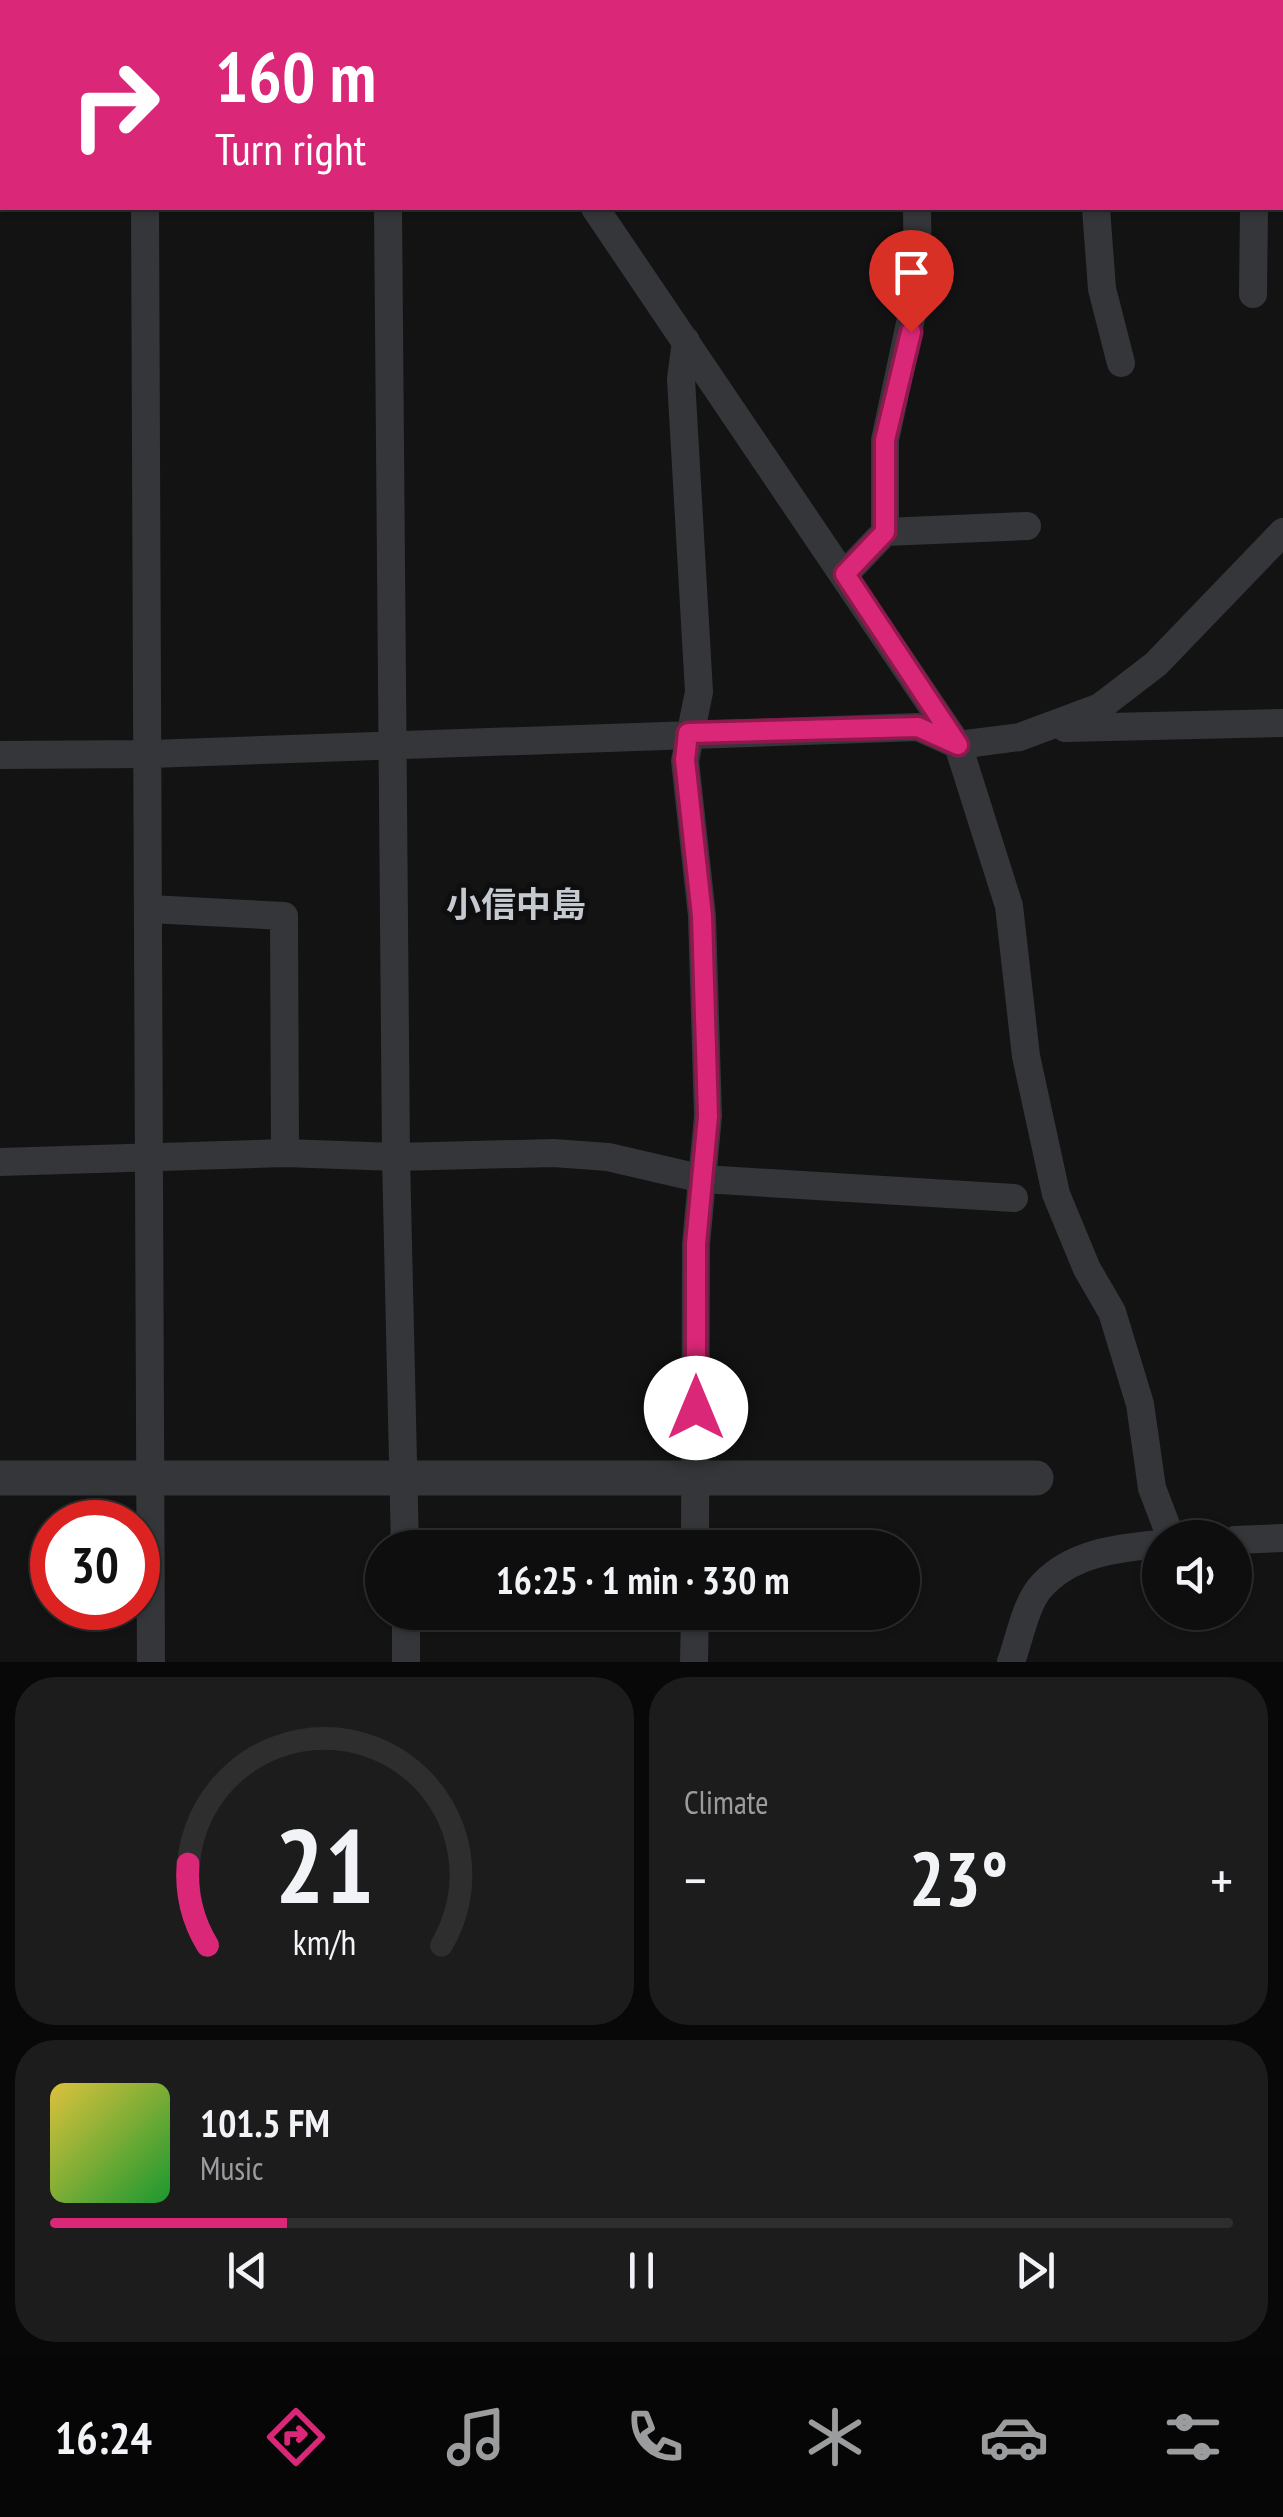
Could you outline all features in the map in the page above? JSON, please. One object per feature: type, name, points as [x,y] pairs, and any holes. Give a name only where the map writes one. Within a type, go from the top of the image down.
[{"type":"street","points":[[145,210],[151,1662]]},
{"type":"street","points":[[388,210],[396,1156],[406,1530]]},
{"type":"street","points":[[595,210],[958,745],[1009,906],[1026,1056],[1056,1194],[1087,1269],[1112,1312],[1140,1404],[1152,1488],[1164,1520]]},
{"type":"street","points":[[845,574],[885,532],[885,440],[918,286],[917,210]]},
{"type":"street","points":[[1096,210],[1102,288],[1120,363]]},
{"type":"street","points":[[1254,210],[1254,294]]},
{"type":"street","points":[[1254,237],[1283,237]]},
{"type":"street","points":[[686,341],[681,379],[700,692],[685,760],[702,916],[708,1116],[696,1244],[696,1530]]},
{"type":"street","points":[[885,532],[1027,526]]},
{"type":"street","points":[[0,755],[150,754],[395,742],[918,727],[958,745],[1020,737],[1100,707],[1156,664],[1283,532]]},
{"type":"street","points":[[1046,727],[1283,723]]},
{"type":"street","points":[[149,909],[284,916],[285,1153]]},
{"type":"street","points":[[0,1162],[285,1153],[553,1153],[608,1157],[703,1180],[1014,1198]]},
{"type":"street","points":[[0,1478],[1036,1478]]},
{"type":"street","points":[[1252,1539],[1283,1538]]},
{"type":"street","points":[[1011,1662],[1038,1591],[1069,1563],[1112,1549],[1142,1546]]},
{"type":"street","points":[[406,1630],[406,1662]]},
{"type":"street","points":[[694,1662],[695,1630]]},
{"type":"district","name":"小信中島","points":[[516,905]]},
{"type":"route","points":[[696,1408],[696,1244],[708,1116],[702,916],[685,760],[688,733],[918,727],[958,745],[845,574],[885,532],[885,440],[911,332]]}]
